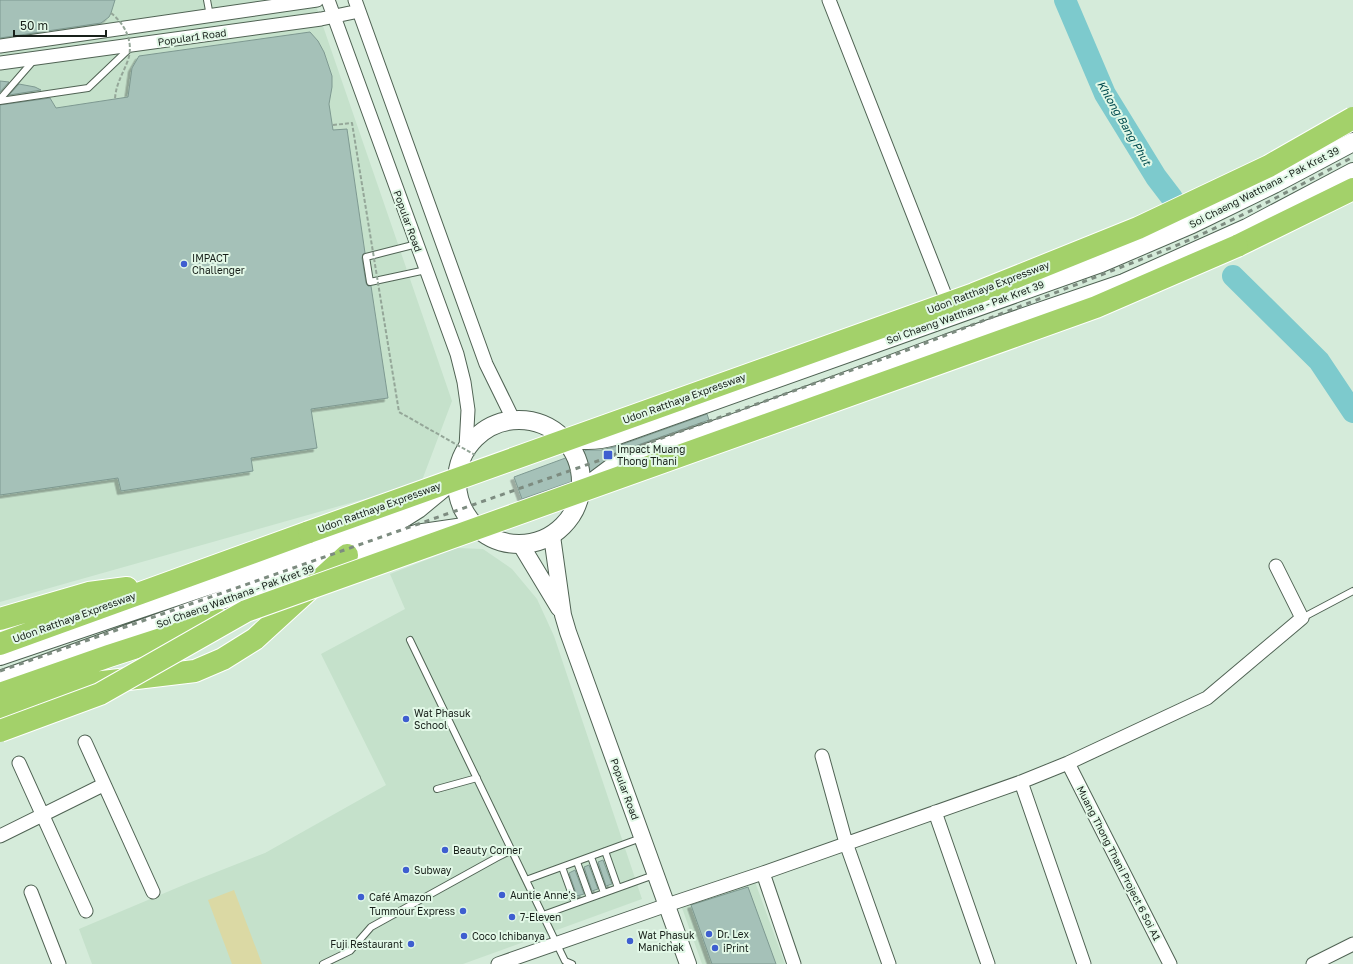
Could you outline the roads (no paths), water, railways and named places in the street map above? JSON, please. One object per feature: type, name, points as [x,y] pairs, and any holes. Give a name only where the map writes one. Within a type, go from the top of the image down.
[{"type":"highway","name":"Udon Ratthaya Expressway","points":[[0,644],[163,584],[608,426],[948,303],[1138,228],[1269,166],[1353,118]]},
{"type":"highway","points":[[0,694],[246,611],[1096,307],[1237,246],[1353,189]]},
{"type":"highway","points":[[0,715],[86,684],[195,671],[223,659],[255,639],[348,555]]},
{"type":"highway","points":[[0,619],[89,593],[163,584]]},
{"type":"highway","points":[[0,731],[100,694],[246,611]]},
{"type":"highway","points":[[0,647],[25,646]]},
{"type":"main road","name":"Soi Chaeng Watthana - Pak Kret 39","points":[[564,437],[575,453],[581,471],[581,490],[576,508],[566,524],[552,536],[537,542],[521,545],[495,540],[474,526],[460,504],[456,478],[459,462],[466,447],[478,433],[494,424],[513,419],[540,422],[564,437],[585,441],[600,440],[615,436],[1101,263],[1192,224],[1274,184],[1353,142]]},
{"type":"main road","points":[[581,490],[618,463],[734,423],[948,343],[1124,283],[1247,228],[1353,172]]},
{"type":"main road","name":"Soi Chaeng Watthana - Pak Kret 39","points":[[0,656],[25,646],[399,521],[418,510],[456,478]]},
{"type":"main road","name":"Soi Chaeng Watthana - Pak Kret 39","points":[[0,680],[348,555],[416,534],[474,526]]},
{"type":"street","name":"Popular1 Road","points":[[0,46],[317,0]]},
{"type":"street","name":"Popular Road","points":[[328,0],[457,354],[464,382],[468,410],[466,447]]},
{"type":"street","points":[[829,0],[948,303]]},
{"type":"street","name":"Popular1 Road","points":[[0,63],[334,17],[357,5]]},
{"type":"street","points":[[357,5],[486,364],[513,419]]},
{"type":"street","points":[[552,536],[562,615]]},
{"type":"street","points":[[521,545],[562,615]]},
{"type":"street","points":[[498,964],[1021,782],[1068,763],[1207,698],[1302,618],[1276,566]]},
{"type":"street","name":"Popular Road","points":[[562,615],[688,964]]},
{"type":"street","points":[[85,742],[103,785],[153,892]]},
{"type":"street","points":[[822,756],[846,843],[889,964]]},
{"type":"street","points":[[19,763],[86,911]]},
{"type":"street","name":"Muang Thong Thani Project 6 Soi A1","points":[[1068,763],[1170,964]]},
{"type":"street","points":[[1021,782],[1084,964]]},
{"type":"street","points":[[0,836],[103,785]]},
{"type":"street","points":[[935,812],[988,964]]},
{"type":"street","points":[[763,873],[794,964]]},
{"type":"street","points":[[31,892],[59,964]]},
{"type":"street","points":[[1313,964],[1353,944]]},
{"type":"lane","points":[[207,0],[210,16]]},
{"type":"lane","points":[[0,100],[88,88],[134,44]]},
{"type":"lane","points":[[0,100],[36,57]]},
{"type":"lane","points":[[417,244],[366,257],[370,282],[426,270]]},
{"type":"lane","points":[[1302,618],[1353,591]]},
{"type":"lane","points":[[410,640],[565,961],[572,964]]},
{"type":"lane","points":[[438,789],[477,778]]},
{"type":"lane","points":[[526,880],[643,838]]},
{"type":"lane","points":[[323,964],[350,951],[371,927],[512,850]]},
{"type":"lane","points":[[605,851],[618,888]]},
{"type":"lane","points":[[591,856],[604,893]]},
{"type":"lane","points":[[576,862],[590,898]]},
{"type":"lane","points":[[562,867],[575,903]]},
{"type":"lane","points":[[543,915],[656,874]]},
{"type":"waterway","name":"Khlong Bang Phut","points":[[1065,0],[1105,94],[1156,177],[1172,198]]},
{"type":"waterway","name":"Khlong Bang Phut","points":[[1233,276],[1319,361],[1353,412]]},
{"type":"railway","points":[[0,671],[609,457],[905,351],[1173,247],[1242,215],[1353,157]]},
{"type":"place","name":"IMPACT Challenger","points":[[184,264]]},
{"type":"place","name":"Impact Muang Thong Thani","points":[[608,455]]},
{"type":"place","name":"Wat Phasuk School","points":[[406,719]]},
{"type":"place","name":"Beauty Corner","points":[[445,850]]},
{"type":"place","name":"Subway","points":[[406,870]]},
{"type":"place","name":"Auntie Anne's","points":[[502,895]]},
{"type":"place","name":"Café Amazon","points":[[361,897]]},
{"type":"place","name":"Tummour Express","points":[[463,911]]},
{"type":"place","name":"7-Eleven","points":[[512,917]]},
{"type":"place","name":"Dr. Lex","points":[[709,934]]},
{"type":"place","name":"Coco Ichibanya","points":[[464,936]]},
{"type":"place","name":"Wat Phasuk Manichak","points":[[630,941]]},
{"type":"place","name":"Fuji Restaurant","points":[[411,944]]},
{"type":"place","name":"iPrint","points":[[715,948]]}]
